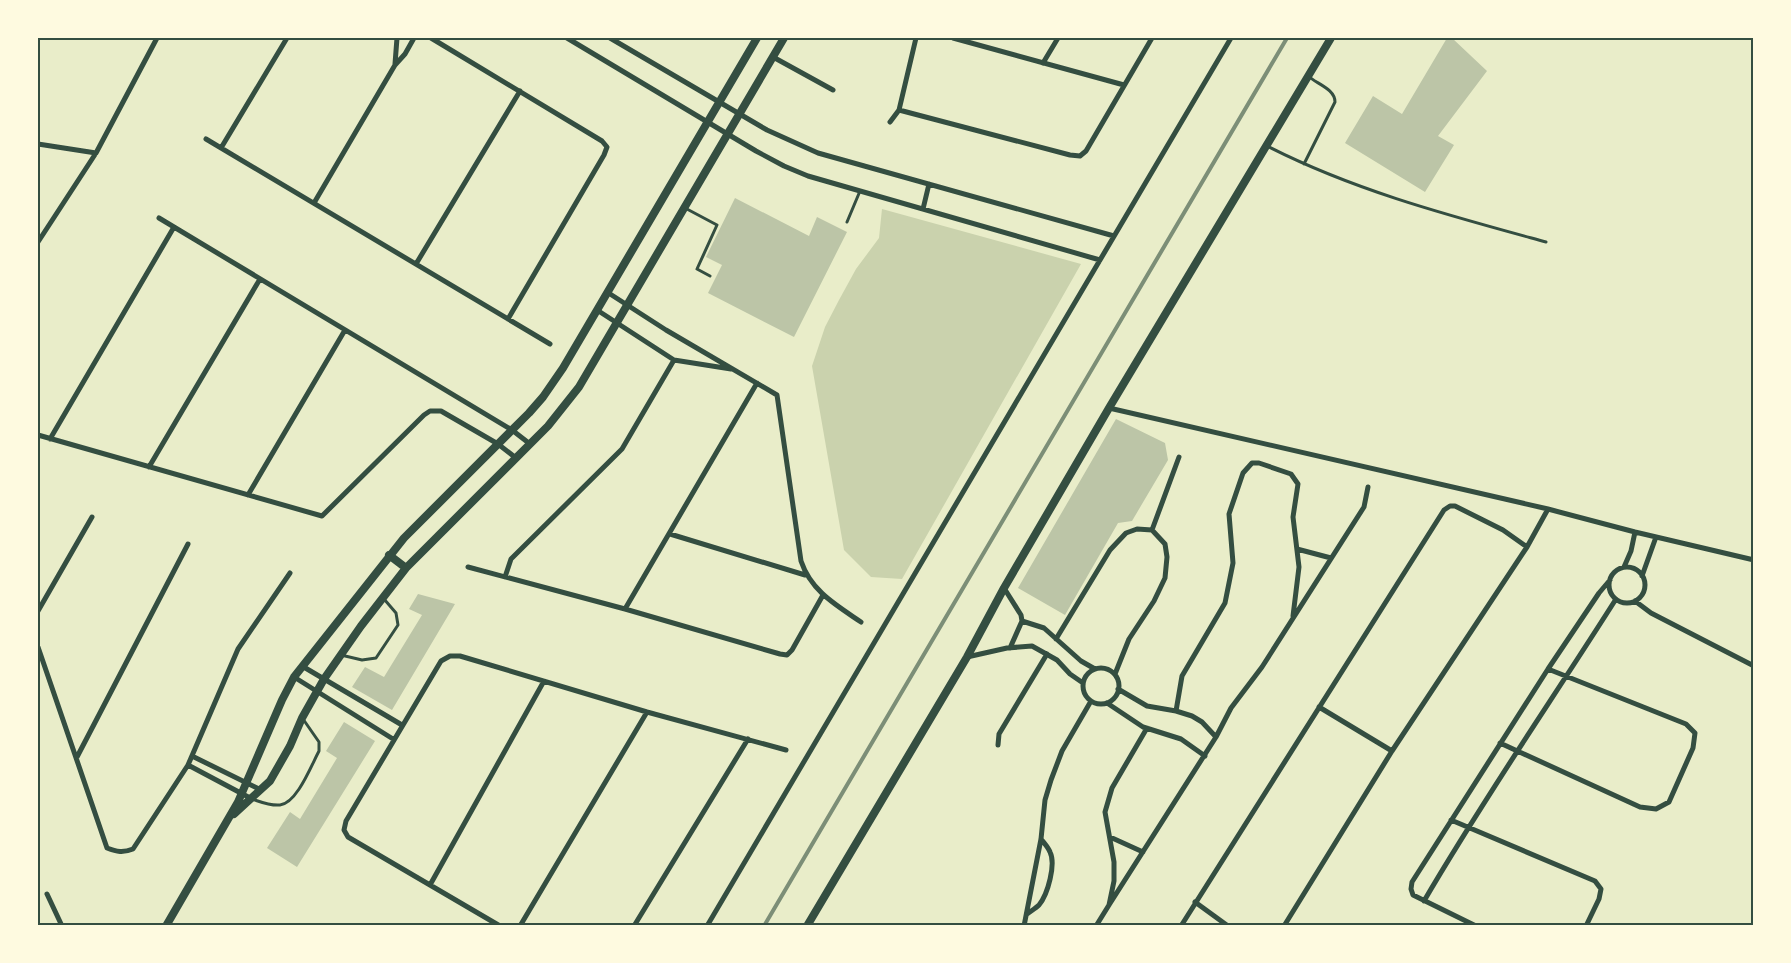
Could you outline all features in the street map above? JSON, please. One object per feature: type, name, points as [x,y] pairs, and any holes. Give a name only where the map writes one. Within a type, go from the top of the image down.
[{"type":"street","points":[[38,242],[96,153],[157,38]]},
{"type":"street","points":[[221,148],[287,38]]},
{"type":"street","points":[[395,65],[396,38]]},
{"type":"street","points":[[314,203],[395,65],[414,38]]},
{"type":"street","points":[[431,38],[602,141],[607,147],[508,319]]},
{"type":"street","points":[[567,38],[728,134],[784,166],[808,176],[1100,260]]},
{"type":"street","points":[[610,38],[767,130],[818,153],[1114,236]]},
{"type":"street","points":[[166,926],[242,793],[282,700],[294,677],[404,538],[543,397],[563,368],[757,38]]},
{"type":"street","points":[[228,819],[261,790],[279,766],[316,691],[340,655],[406,568],[548,426],[579,387],[784,38]]},
{"type":"street","points":[[890,122],[900,110],[916,38]]},
{"type":"street","points":[[953,38],[960,38],[1124,85]]},
{"type":"street","points":[[1043,62],[1058,38]]},
{"type":"street","points":[[900,110],[1070,155],[1080,156],[1086,151],[1152,38]]},
{"type":"street","points":[[707,926],[1231,38]]},
{"type":"street","points":[[807,926],[967,657],[1004,588],[1109,408],[1331,38]]},
{"type":"street","points":[[773,57],[833,90]]},
{"type":"street","points":[[416,264],[520,91]]},
{"type":"street","points":[[206,139],[550,344]]},
{"type":"street","points":[[38,144],[96,153]]},
{"type":"street","points":[[923,209],[929,184]]},
{"type":"street","points":[[159,218],[512,430],[530,444]]},
{"type":"street","points":[[50,438],[174,227]]},
{"type":"street","points":[[149,467],[260,278]]},
{"type":"street","points":[[607,292],[777,395],[801,561],[805,575],[823,595],[861,622]]},
{"type":"street","points":[[597,310],[674,360],[734,370]]},
{"type":"street","points":[[248,495],[345,330]]},
{"type":"street","points":[[505,577],[511,559],[622,449],[674,360]]},
{"type":"street","points":[[625,609],[757,384]]},
{"type":"street","points":[[1109,408],[1548,509],[1754,560]]},
{"type":"street","points":[[38,435],[322,516],[430,411],[441,411],[498,444],[516,458]]},
{"type":"street","points":[[1152,530],[1179,457]]},
{"type":"street","points":[[1176,711],[1182,676],[1225,603],[1233,563],[1229,514],[1243,472],[1252,463],[1259,463],[1291,474],[1298,484],[1293,516],[1299,567],[1292,619]]},
{"type":"street","points":[[1096,926],[1205,756],[1231,708],[1262,667],[1364,507],[1368,488]]},
{"type":"street","points":[[1181,926],[1444,510],[1450,506],[1455,506],[1503,530],[1527,547]]},
{"type":"street","points":[[1284,926],[1392,751],[1527,547],[1548,509]]},
{"type":"street","points":[[38,611],[92,517]]},
{"type":"street","points":[[1056,639],[1110,550],[1126,533],[1137,529],[1152,530],[1165,544],[1167,557],[1165,578],[1154,601],[1129,639],[1115,674]]},
{"type":"street","points":[[1476,926],[1413,895],[1411,889],[1412,882],[1500,743],[1599,593],[1615,572],[1624,567],[1631,551],[1635,532]]},
{"type":"street","points":[[670,534],[805,575]]},
{"type":"street","points":[[1642,576],[1656,537]]},
{"type":"street","points":[[76,757],[188,544]]},
{"type":"street","points":[[1297,549],[1331,558]]},
{"type":"street","points":[[390,555],[406,568]]},
{"type":"street","points":[[468,567],[787,655],[792,650],[823,595]]},
{"type":"street","points":[[1610,580],[1610,591],[1616,599],[1625,602],[1635,601],[1644,590],[1642,576],[1634,569],[1624,567]]},
{"type":"street","points":[[38,647],[108,848],[117,852],[127,852],[133,849],[188,765],[238,649],[290,573]]},
{"type":"street","points":[[1004,588],[1021,615],[1022,621],[1010,648]]},
{"type":"street","points":[[1424,901],[1467,828],[1616,599]]},
{"type":"street","points":[[1635,601],[1651,613],[1752,665],[1754,658]]},
{"type":"street","points":[[1022,621],[1044,628],[1082,661],[1095,668],[1109,670],[1115,674],[1118,689],[1114,698],[1106,703],[1099,704],[1091,701],[1083,690],[1083,683],[1089,672],[1095,668]]},
{"type":"street","points":[[967,657],[1010,648],[1032,646],[1048,654],[1083,683]]},
{"type":"street","points":[[998,745],[999,734],[1048,654]]},
{"type":"street","points":[[500,926],[348,837],[344,830],[346,821],[393,739],[441,661],[450,656],[460,656],[647,712],[786,750]]},
{"type":"street","points":[[302,666],[402,725]]},
{"type":"street","points":[[1500,743],[1640,807],[1656,809],[1669,802],[1693,748],[1694,733],[1686,724],[1548,669]]},
{"type":"street","points":[[294,677],[393,739]]},
{"type":"street","points":[[430,885],[544,681]]},
{"type":"street","points":[[1118,689],[1147,706],[1176,711],[1196,718],[1216,737]]},
{"type":"street","points":[[1024,926],[1050,780],[1062,751],[1091,701]]},
{"type":"street","points":[[1106,703],[1147,728],[1181,739],[1205,756]]},
{"type":"street","points":[[1319,707],[1392,751]]},
{"type":"street","points":[[520,926],[647,712]]},
{"type":"street","points":[[1109,905],[1114,881],[1114,862],[1105,812],[1112,788],[1147,728]]},
{"type":"street","points":[[634,926],[748,739]]},
{"type":"street","points":[[192,756],[261,790]]},
{"type":"street","points":[[188,765],[252,799]]},
{"type":"street","points":[[1451,820],[1595,881],[1601,889],[1599,899],[1586,926]]},
{"type":"street","points":[[1110,837],[1143,852]]},
{"type":"street","points":[[1026,914],[1038,906],[1042,900],[1050,877],[1052,864],[1050,853],[1041,839]]},
{"type":"street","points":[[47,894],[62,926]]},
{"type":"street","points":[[1195,902],[1228,926]]},
{"type":"street","points":[[1291,916],[1292,926]]},
{"type":"lane","points":[[1304,164],[1335,102],[1335,96],[1332,92],[1308,76]]},
{"type":"lane","points":[[1266,146],[1304,164],[1421,208],[1546,242]]},
{"type":"lane","points":[[847,222],[860,191]]},
{"type":"lane","points":[[684,208],[717,225],[697,269],[710,276]]},
{"type":"lane","points":[[340,655],[362,660],[376,658],[398,625],[396,613],[383,598]]},
{"type":"lane","points":[[252,799],[273,805],[281,805],[288,802],[297,792],[320,746],[302,718]]},
{"type":"green space","points":[[882,209],[1081,264],[902,579],[871,577],[844,550],[812,366],[825,327],[839,300],[856,269],[879,238]]},
{"type":"building","points":[[1447,38],[1452,38],[1487,71],[1438,136],[1454,145],[1425,192],[1345,143],[1373,96],[1402,114]]},
{"type":"building","points":[[735,198],[809,236],[817,217],[847,232],[794,337],[708,293],[722,265],[706,257]]},
{"type":"building","points":[[1116,419],[1165,443],[1168,460],[1132,521],[1118,523],[1065,615],[1018,588]]},
{"type":"building","points":[[418,594],[455,604],[392,710],[352,687],[365,667],[384,677],[422,615],[409,609]]},
{"type":"building","points":[[344,722],[375,741],[297,867],[267,848],[290,812],[300,819],[337,758],[326,751]]},
{"type":"railway","points":[[764,926],[1287,38]]}]
